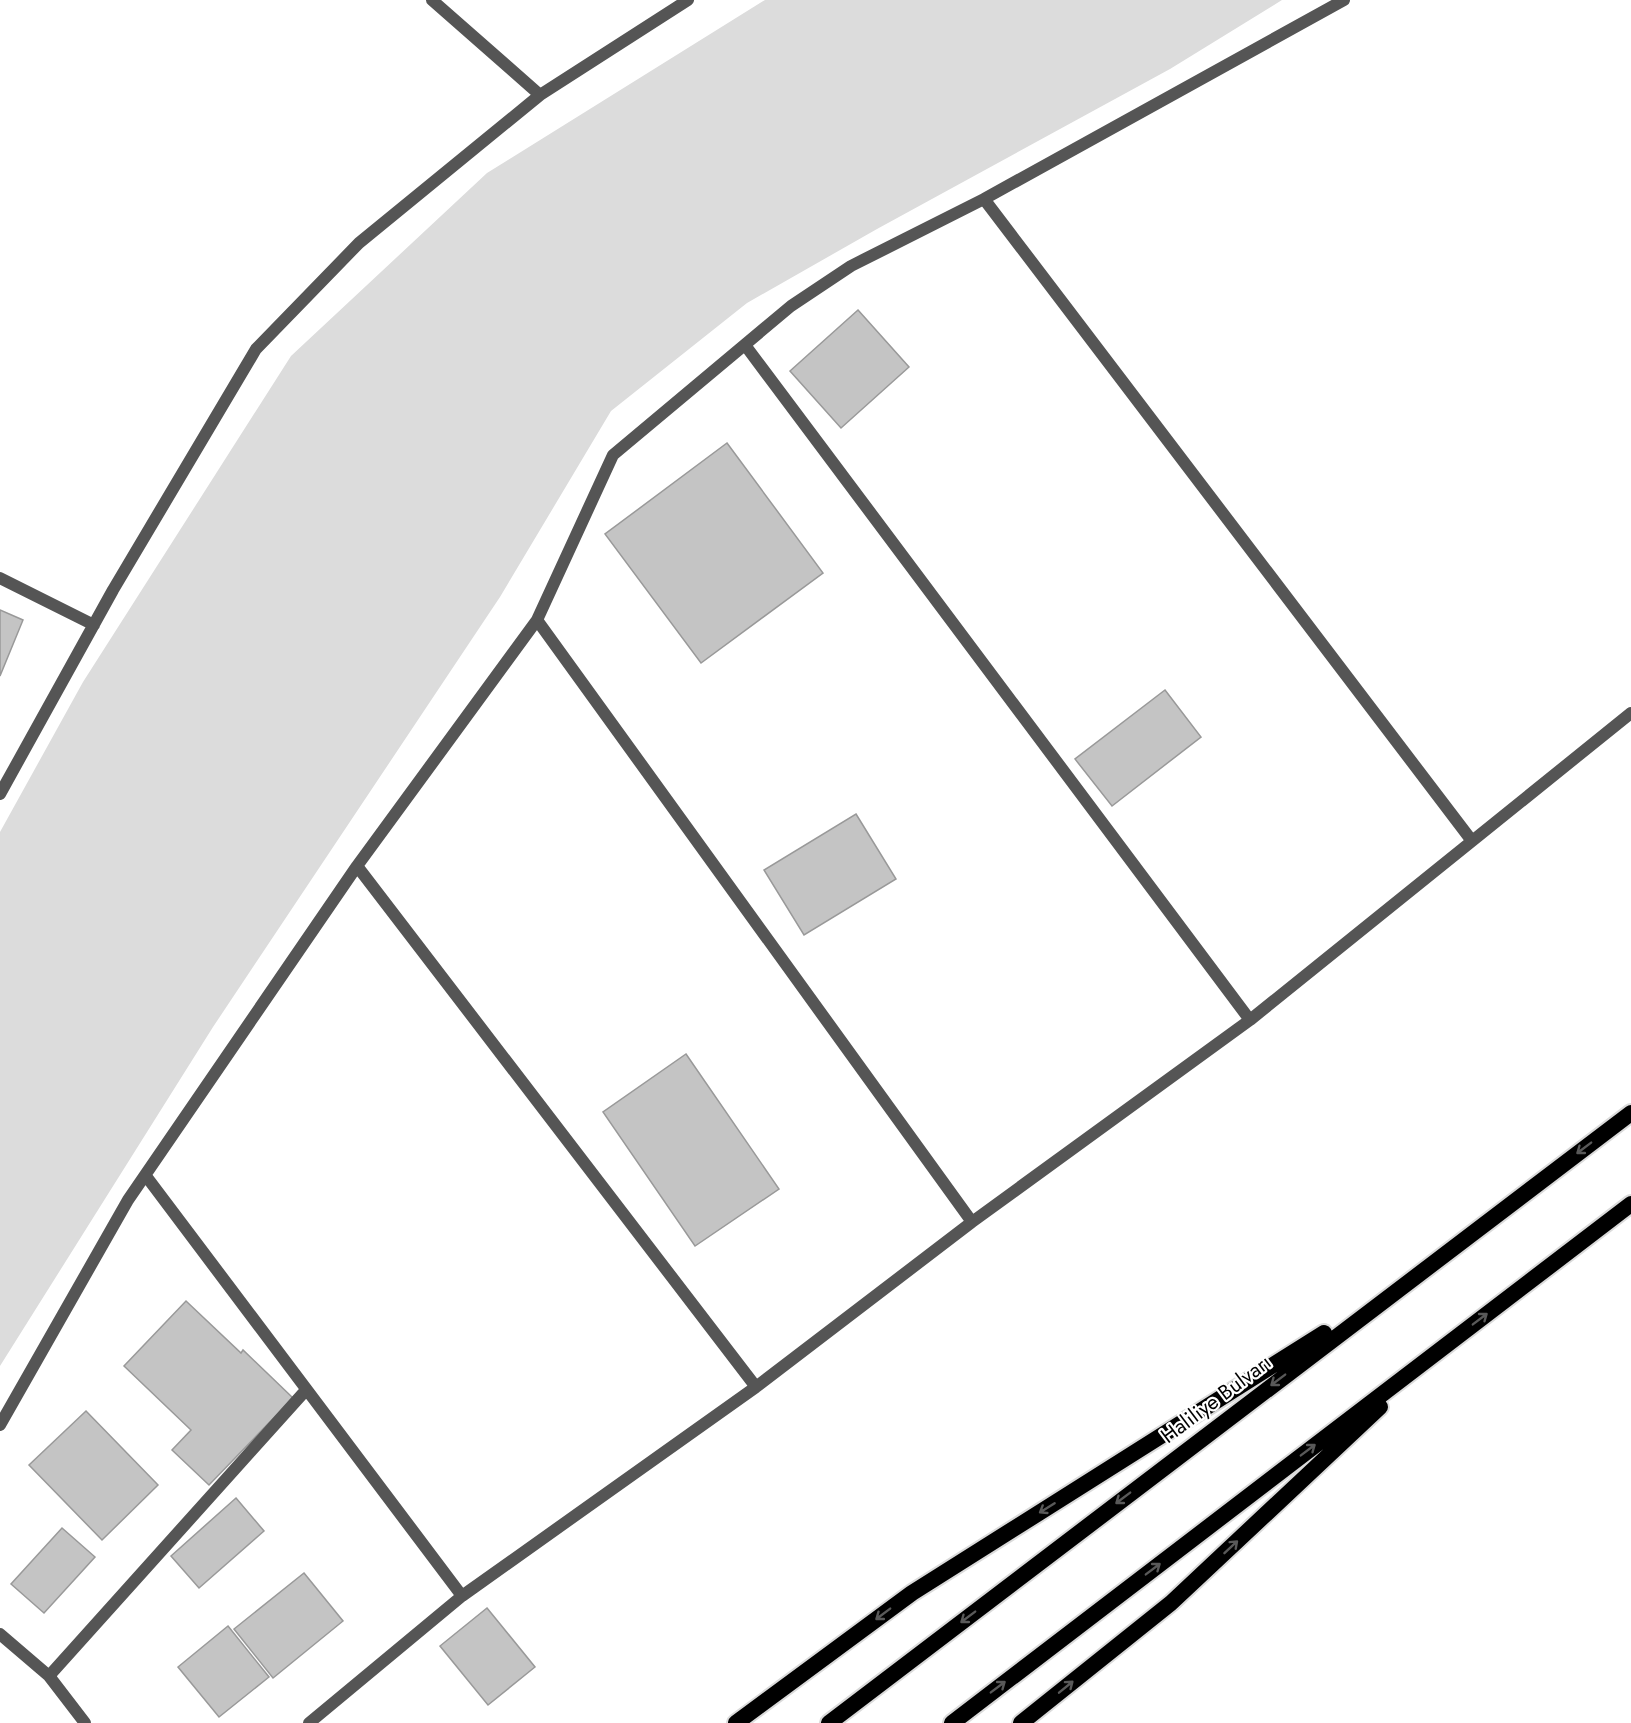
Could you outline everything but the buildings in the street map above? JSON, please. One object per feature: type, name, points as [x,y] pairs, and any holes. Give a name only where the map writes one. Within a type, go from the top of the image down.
[{"type":"highway","name":"Haliliye Bulvarı","points":[[829,1723],[1631,1113]]},
{"type":"highway","points":[[952,1723],[1631,1204]]},
{"type":"highway","points":[[736,1723],[912,1593],[1416,1275]]},
{"type":"highway","points":[[1021,1723],[1171,1603],[1449,1342]]},
{"type":"street","points":[[432,0],[540,95]]},
{"type":"street","points":[[0,794],[94,625],[256,349],[359,243],[540,95],[688,0]]},
{"type":"street","points":[[0,1425],[128,1200],[357,866],[537,620],[614,455],[791,306],[851,266],[984,199],[1344,0]]},
{"type":"street","points":[[984,199],[1472,841]]},
{"type":"street","points":[[745,345],[1250,1020]]},
{"type":"street","points":[[0,578],[94,625]]},
{"type":"street","points":[[537,620],[972,1222]]},
{"type":"street","points":[[309,1723],[462,1596],[756,1387],[972,1222],[1250,1020],[1631,713]]},
{"type":"street","points":[[357,866],[756,1387]]},
{"type":"street","points":[[146,1176],[462,1596]]},
{"type":"street","points":[[49,1677],[306,1390]]},
{"type":"street","points":[[0,1634],[49,1677],[85,1723]]},
{"type":"shaded area","points":[[765,0],[1282,0],[1170,69],[877,229],[747,303],[611,411],[500,597],[213,1027],[0,1366],[0,832],[83,682],[291,356],[487,173]]}]
